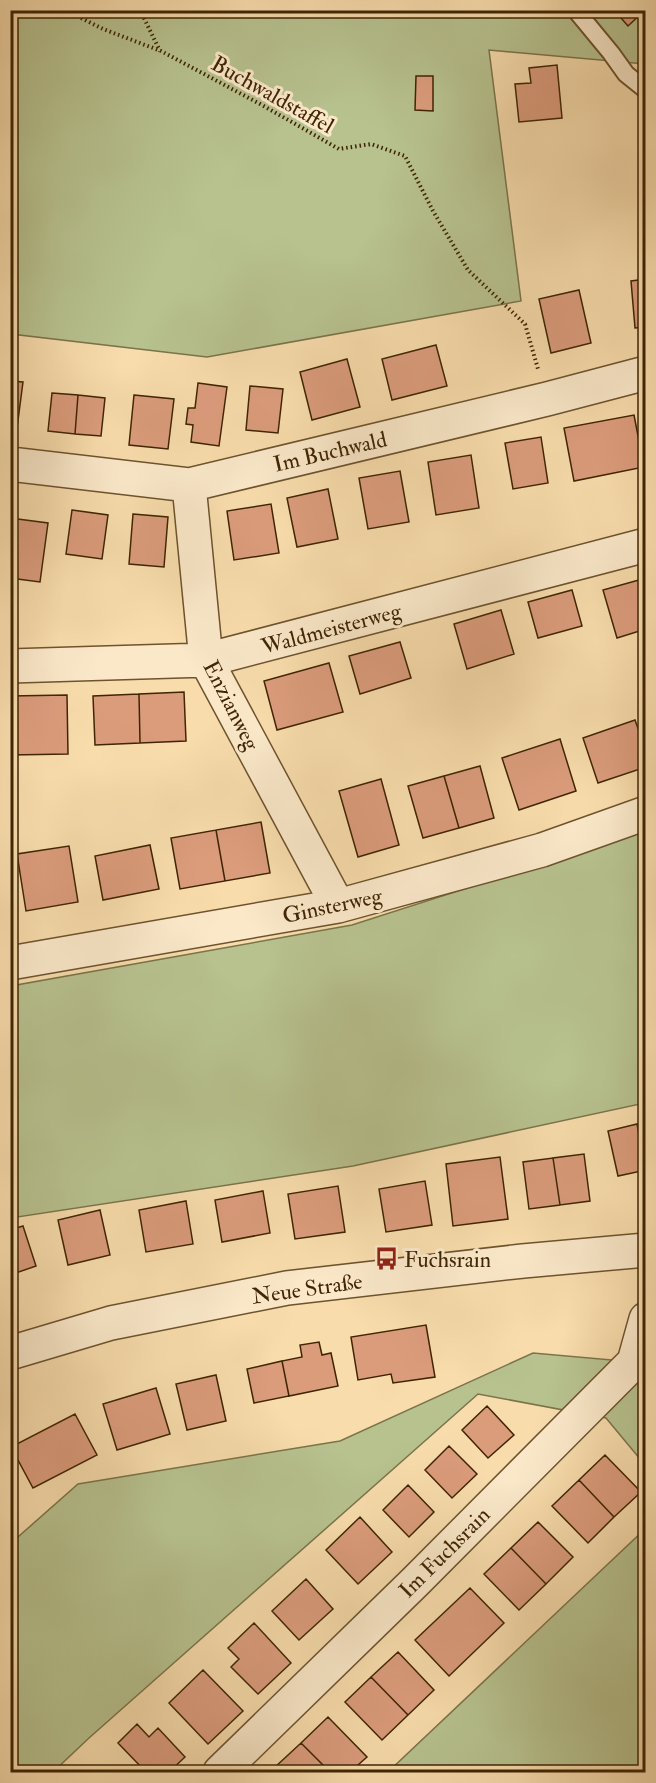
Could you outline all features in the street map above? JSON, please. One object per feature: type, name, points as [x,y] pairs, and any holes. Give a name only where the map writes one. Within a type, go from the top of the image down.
[{"type":"street","name":"Im Buchwald","points":[[10,464],[189,485],[547,399],[645,373]]},
{"type":"street","name":"Enzianweg","points":[[189,485],[206,660],[338,906]]},
{"type":"street","name":"Waldmeisterweg","points":[[10,666],[206,660],[645,545]]},
{"type":"street","name":"Ginsterweg","points":[[10,963],[338,906],[542,850],[645,813]]},
{"type":"street","name":"Neue Straße","points":[[10,1353],[111,1323],[287,1288],[523,1261],[645,1252]]},
{"type":"street","name":"Im Fuchsrain","points":[[220,1773],[634,1362],[645,1319]]},
{"type":"lane","points":[[578,13],[626,74],[645,90]]},
{"type":"path","name":"Buchwaldstaffel","points":[[65,10],[103,29],[161,51],[339,149],[372,144],[405,156],[433,211],[468,270],[525,324],[547,399]]},
{"type":"path","points":[[140,10],[161,51]]},
{"type":"green space","points":[[11,11],[645,11],[645,64],[489,50],[521,301],[207,357],[11,334]]},
{"type":"green space","points":[[645,831],[645,1103],[353,1166],[11,1218],[11,986],[352,925]]},
{"type":"green space","points":[[645,1319],[645,1465],[606,1418],[478,1394],[53,1772],[11,1772],[10,1544],[78,1484],[340,1441],[533,1353],[634,1362]]},
{"type":"green space","points":[[645,1529],[645,1772],[388,1772]]},
{"type":"building","points":[[614,10],[645,10],[628,26]]},
{"type":"building","points":[[557,65],[562,118],[519,122],[515,84],[531,83],[529,68]]},
{"type":"building","points":[[416,76],[433,76],[433,111],[415,110]]},
{"type":"building","points":[[646,279],[646,327],[635,328],[631,281]]},
{"type":"building","points":[[579,290],[591,343],[551,353],[539,299]]},
{"type":"building","points":[[436,345],[447,386],[392,400],[382,359]]},
{"type":"building","points":[[347,359],[360,407],[312,420],[300,372]]},
{"type":"building","points":[[10,381],[23,382],[17,428],[10,427]]},
{"type":"building","points":[[198,383],[227,387],[219,446],[191,442],[193,425],[186,424],[188,408],[195,408]]},
{"type":"building","points":[[250,386],[283,389],[278,433],[246,430]]},
{"type":"building","points":[[52,393],[78,395],[75,434],[48,431]]},
{"type":"building","points":[[78,395],[105,398],[101,436],[75,434]]},
{"type":"building","points":[[134,395],[174,399],[168,449],[129,445]]},
{"type":"building","points":[[634,415],[644,467],[574,481],[564,428]]},
{"type":"building","points":[[541,437],[548,483],[513,489],[505,443]]},
{"type":"building","points":[[471,455],[479,508],[436,515],[428,462]]},
{"type":"building","points":[[400,471],[409,522],[368,529],[359,478]]},
{"type":"building","points":[[328,489],[338,539],[297,547],[287,498]]},
{"type":"building","points":[[271,504],[279,553],[234,560],[227,511]]},
{"type":"building","points":[[72,510],[108,515],[102,559],[66,554]]},
{"type":"building","points":[[133,514],[168,517],[164,567],[129,564]]},
{"type":"building","points":[[10,518],[48,523],[40,582],[10,578]]},
{"type":"building","points":[[646,578],[646,629],[617,638],[603,590]]},
{"type":"building","points":[[572,590],[582,626],[538,638],[528,602]]},
{"type":"building","points":[[501,610],[514,654],[467,669],[454,624]]},
{"type":"building","points":[[400,642],[411,678],[360,694],[349,656]]},
{"type":"building","points":[[329,663],[343,712],[277,730],[264,681]]},
{"type":"building","points":[[184,692],[186,741],[140,743],[139,694]]},
{"type":"building","points":[[139,694],[140,743],[95,745],[93,696]]},
{"type":"building","points":[[67,695],[68,754],[10,755],[10,696]]},
{"type":"building","points":[[635,720],[646,751],[646,767],[598,783],[583,738]]},
{"type":"building","points":[[560,739],[576,791],[519,810],[502,758]]},
{"type":"building","points":[[480,766],[494,818],[459,828],[444,776]]},
{"type":"building","points":[[444,776],[459,828],[423,838],[408,786]]},
{"type":"building","points":[[381,779],[399,845],[358,857],[339,791]]},
{"type":"building","points":[[261,822],[270,873],[225,881],[216,830]]},
{"type":"building","points":[[216,830],[225,881],[180,889],[171,838]]},
{"type":"building","points":[[150,845],[159,889],[103,900],[95,856]]},
{"type":"building","points":[[69,846],[78,902],[26,911],[17,854]]},
{"type":"building","points":[[646,1122],[646,1163],[637,1124]]},
{"type":"building","points":[[637,1124],[646,1170],[618,1176],[608,1131]]},
{"type":"building","points":[[584,1154],[590,1201],[560,1205],[553,1158]]},
{"type":"building","points":[[500,1157],[508,1219],[453,1226],[446,1164]]},
{"type":"building","points":[[553,1158],[560,1205],[529,1209],[523,1162]]},
{"type":"building","points":[[425,1181],[432,1225],[386,1232],[379,1189]]},
{"type":"building","points":[[338,1186],[345,1232],[295,1239],[288,1194]]},
{"type":"building","points":[[263,1191],[270,1233],[222,1242],[215,1200]]},
{"type":"building","points":[[186,1201],[193,1244],[146,1252],[139,1210]]},
{"type":"building","points":[[100,1210],[110,1255],[68,1265],[58,1220]]},
{"type":"building","points":[[23,1226],[36,1266],[10,1275],[10,1230]]},
{"type":"building","points":[[426,1325],[435,1377],[393,1383],[391,1374],[358,1380],[351,1337]]},
{"type":"building","points":[[319,1342],[322,1355],[331,1353],[338,1386],[289,1396],[282,1361],[302,1357],[300,1345]]},
{"type":"building","points":[[282,1361],[289,1396],[254,1403],[247,1369]]},
{"type":"building","points":[[216,1375],[226,1421],[187,1430],[176,1384]]},
{"type":"building","points":[[156,1388],[170,1434],[117,1450],[103,1404]]},
{"type":"building","points":[[487,1406],[514,1435],[488,1458],[462,1430]]},
{"type":"building","points":[[75,1414],[97,1455],[33,1488],[11,1447]]},
{"type":"building","points":[[449,1446],[477,1474],[452,1498],[425,1470]]},
{"type":"building","points":[[605,1455],[641,1492],[614,1517],[579,1480]]},
{"type":"building","points":[[579,1480],[614,1517],[588,1543],[552,1506]]},
{"type":"building","points":[[408,1485],[434,1512],[409,1537],[383,1510]]},
{"type":"building","points":[[360,1517],[392,1552],[358,1584],[326,1550]]},
{"type":"building","points":[[538,1522],[573,1557],[546,1584],[511,1548]]},
{"type":"building","points":[[511,1548],[546,1584],[519,1610],[484,1574]]},
{"type":"building","points":[[306,1579],[333,1609],[299,1640],[272,1611]]},
{"type":"building","points":[[470,1588],[504,1623],[449,1676],[415,1640]]},
{"type":"building","points":[[254,1623],[291,1663],[258,1694],[231,1667],[239,1659],[228,1648]]},
{"type":"building","points":[[398,1652],[434,1690],[408,1715],[371,1677]]},
{"type":"building","points":[[203,1670],[243,1711],[208,1744],[169,1703]]},
{"type":"building","points":[[371,1677],[408,1715],[382,1740],[345,1702]]},
{"type":"building","points":[[328,1717],[367,1757],[350,1772],[330,1772],[301,1743]]},
{"type":"building","points":[[137,1724],[149,1737],[158,1728],[185,1757],[169,1772],[146,1772],[118,1743]]},
{"type":"building","points":[[301,1743],[330,1772],[278,1772],[274,1768]]},
{"type":"place","name":"Fuchsrain","points":[[386,1259]]}]
